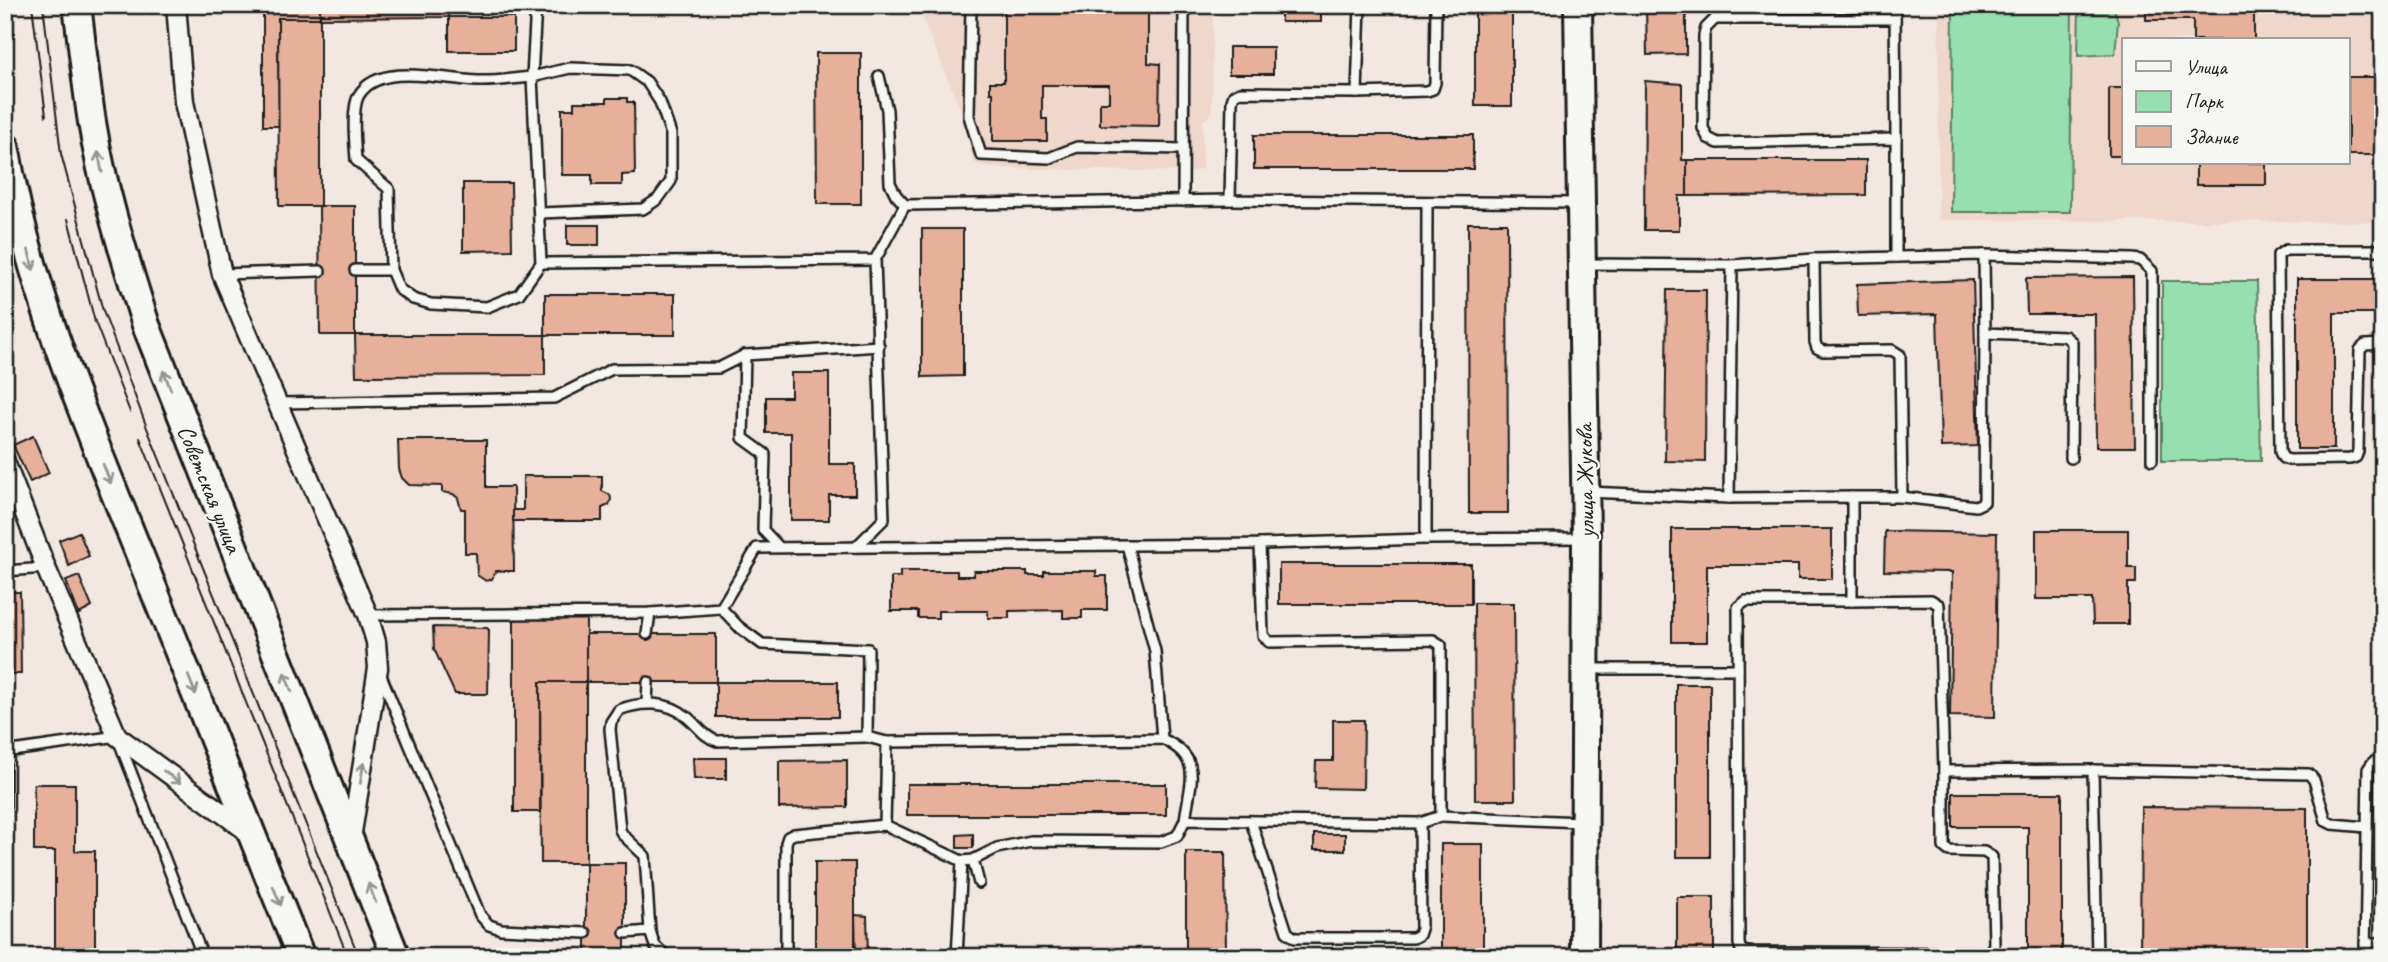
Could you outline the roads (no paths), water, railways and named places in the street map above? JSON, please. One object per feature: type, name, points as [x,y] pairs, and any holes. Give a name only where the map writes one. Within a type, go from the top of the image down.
[{"type":"main road","name":"Советская улица","points":[[76,5],[92,124],[103,176],[146,325],[397,957]]},
{"type":"main road","name":"улица Жукова","points":[[1578,5],[1586,538],[1584,957]]},
{"type":"main road","points":[[5,146],[11,181],[36,278],[72,387],[301,957]]},
{"type":"street","points":[[176,5],[184,102],[222,274],[368,615],[376,642],[378,668],[351,840]]},
{"type":"street","points":[[5,463],[117,736],[252,835]]},
{"type":"lane","points":[[536,5],[532,77],[541,264],[519,294],[487,307],[430,304],[413,299],[399,289],[391,270],[389,189],[356,160],[355,107],[358,96],[374,81],[388,76],[412,75],[479,81],[532,77],[570,68],[630,70],[647,82],[660,102],[671,134],[671,181],[659,199],[643,209],[540,213]]},
{"type":"lane","points":[[971,5],[970,116],[981,155],[1049,158],[1077,147],[1183,149]]},
{"type":"lane","points":[[1183,201],[1184,5]]},
{"type":"lane","points":[[1357,93],[1360,5]]},
{"type":"lane","points":[[1230,200],[1234,95],[1240,92],[1427,92],[1433,89],[1435,83],[1436,5]]},
{"type":"lane","points":[[1895,5],[1896,257]]},
{"type":"lane","points":[[1895,19],[1716,19],[1706,28],[1704,35],[1703,128],[1707,138],[1718,143],[1896,139]]},
{"type":"lane","points":[[879,76],[887,110],[890,183],[895,195],[905,205],[1230,200],[1582,203]]},
{"type":"lane","points":[[1426,539],[1427,203]]},
{"type":"lane","points":[[856,547],[884,519],[875,260],[905,205]]},
{"type":"lane","points":[[2383,250],[2286,250],[2278,255],[2280,452],[2283,458],[2356,457],[2360,350],[2365,345],[2383,344]]},
{"type":"lane","points":[[1585,492],[1729,498],[1902,497],[1976,506],[1984,502],[1984,255]]},
{"type":"lane","points":[[1582,264],[1732,265],[1814,259],[1984,255],[2132,259],[2147,265],[2152,271],[2152,460]]},
{"type":"lane","points":[[1814,259],[1817,348],[1823,351],[1892,350],[1900,355],[1902,497]]},
{"type":"lane","points":[[541,264],[875,260]]},
{"type":"lane","points":[[1729,498],[1732,265]]},
{"type":"lane","points":[[355,270],[391,270]]},
{"type":"lane","points":[[222,274],[320,271]]},
{"type":"lane","points":[[1985,333],[2065,336],[2071,339],[2071,458]]},
{"type":"lane","points":[[279,403],[554,398],[612,369],[719,368],[745,355],[879,346]]},
{"type":"lane","points":[[745,355],[743,438],[765,454],[763,530],[779,547]]},
{"type":"lane","points":[[1852,497],[1853,601]]},
{"type":"lane","points":[[721,608],[757,548],[1586,538]]},
{"type":"lane","points":[[1260,544],[1263,635],[1269,642],[1439,642],[1442,648],[1441,816]]},
{"type":"lane","points":[[1127,545],[1155,651],[1162,740]]},
{"type":"lane","points":[[5,571],[46,568]]},
{"type":"lane","points":[[1931,600],[1939,605],[1944,847],[1952,852],[1987,853],[1992,860],[1992,951],[1744,952],[1739,944],[1738,610],[1743,602],[1853,601],[1931,600]]},
{"type":"lane","points":[[368,615],[650,613],[721,608],[762,644],[868,649],[867,737]]},
{"type":"lane","points":[[647,634],[650,613]]},
{"type":"lane","points":[[378,668],[480,915],[489,925],[501,929],[586,933]]},
{"type":"lane","points":[[1586,669],[1738,669]]},
{"type":"lane","points":[[647,703],[648,682]]},
{"type":"lane","points":[[668,957],[655,946],[650,931],[645,854],[621,832],[610,729],[614,715],[620,710],[647,703],[669,706],[685,715],[707,737],[717,741],[867,737],[887,742],[1162,740],[1178,746],[1187,755],[1191,764],[1185,820],[1177,836],[1161,842],[1031,841],[997,848],[973,859],[961,861],[885,825],[794,834],[788,837],[786,957]]},
{"type":"lane","points":[[5,752],[117,736],[203,957]]},
{"type":"lane","points":[[885,825],[887,742]]},
{"type":"lane","points":[[2365,957],[2368,769],[2373,762],[2383,761]]},
{"type":"lane","points":[[5,764],[5,923]]},
{"type":"lane","points":[[1944,771],[2093,770],[2309,774],[2314,780],[2326,821],[2367,827]]},
{"type":"lane","points":[[2093,770],[2097,957]]},
{"type":"lane","points":[[1185,820],[1420,823],[1441,816],[1585,823]]},
{"type":"lane","points":[[1251,821],[1287,932],[1295,938],[1413,938],[1419,935],[1420,823]]},
{"type":"lane","points":[[973,859],[979,883]]},
{"type":"lane","points":[[957,957],[961,861]]},
{"type":"lane","points":[[625,933],[650,931]]},
{"type":"lane","points":[[2365,943],[2383,943]]},
{"type":"tram line","points":[[32,5],[46,116]]},
{"type":"tram line","points":[[43,5],[61,154],[103,311],[147,428],[359,957]]},
{"type":"tram line","points":[[68,219],[95,322],[130,412]]},
{"type":"tram line","points":[[140,438],[348,957]]}]
